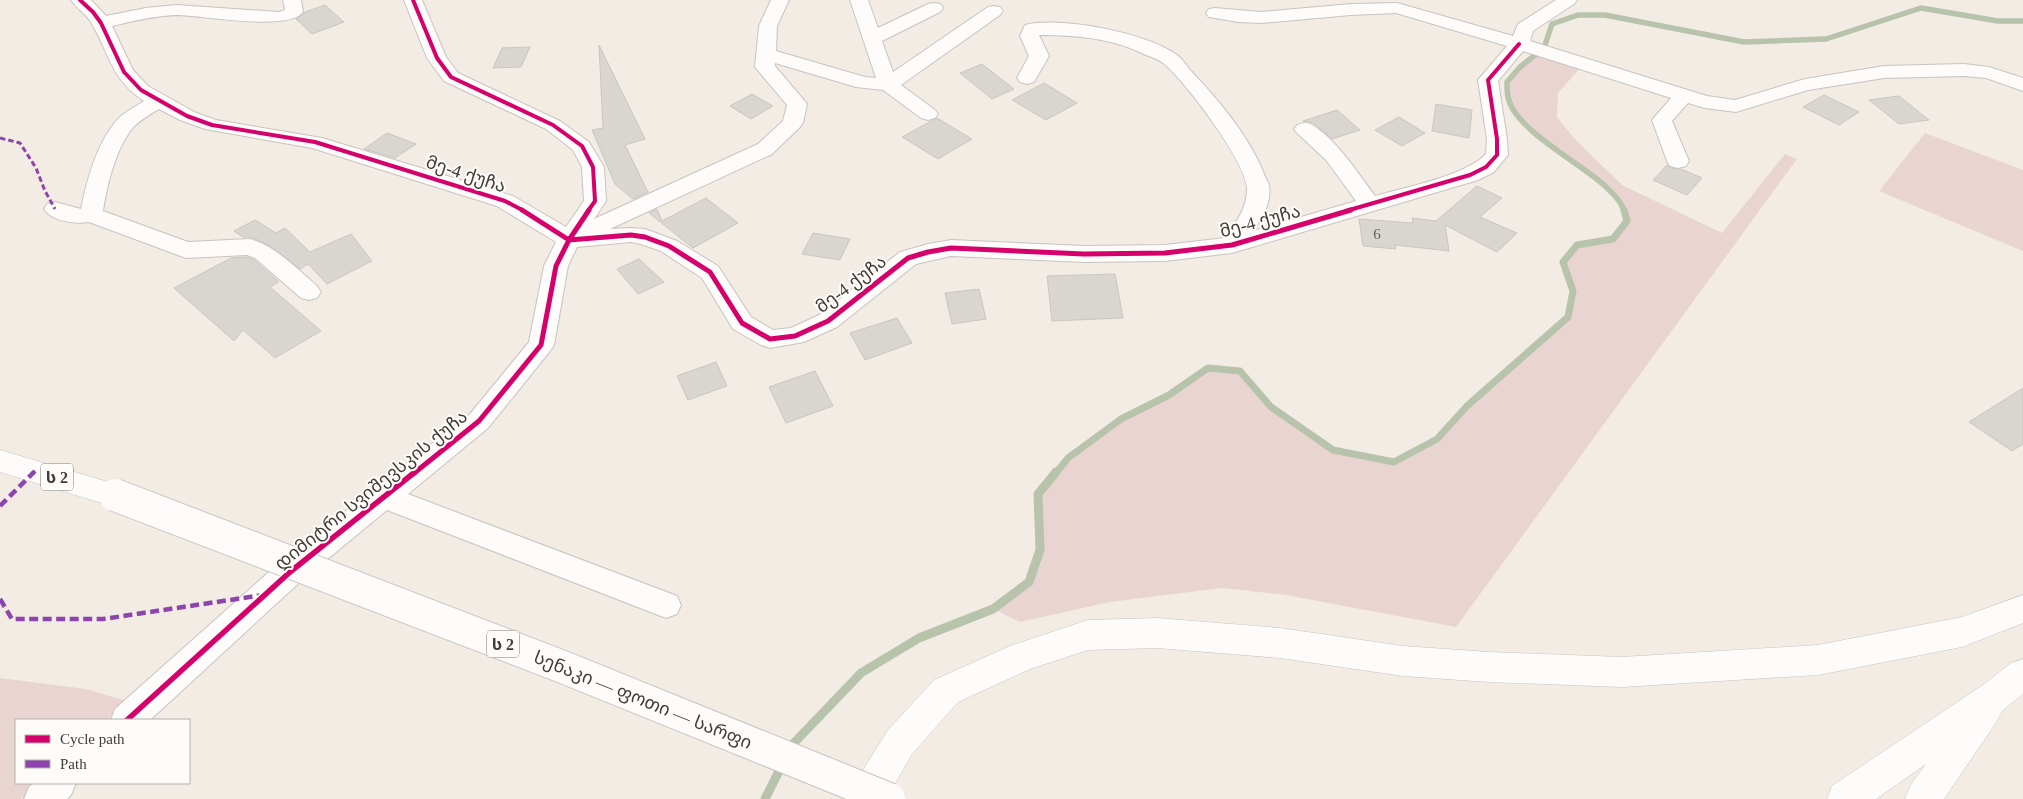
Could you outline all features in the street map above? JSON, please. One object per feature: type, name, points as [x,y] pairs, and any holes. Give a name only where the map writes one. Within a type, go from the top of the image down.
[{"type":"highway","name":"სენაკი — ფოთი — სარფი","points":[[0,461],[114,495],[563,667],[889,799]]},
{"type":"highway","points":[[866,799],[900,742],[946,691],[1022,657],[1088,635],[1157,633],[1280,643],[1403,661],[1489,667],[1622,672],[1818,660],[1962,632],[2023,609]]},
{"type":"highway","points":[[1845,799],[2023,674]]},
{"type":"highway","points":[[1923,799],[1994,696]]},
{"type":"street","name":"მე-4 ქუჩა","points":[[80,0],[93,12],[101,23],[124,72],[141,90],[158,102],[187,116],[212,125],[315,142],[505,201],[534,216],[569,240],[631,235],[646,237],[669,246],[710,272],[742,323],[770,338],[796,336],[828,321],[908,258],[928,252],[951,248],[1084,254],[1165,253],[1232,245],[1470,175],[1486,167],[1497,155],[1497,139],[1488,80],[1528,46],[1525,28],[1568,0]]},
{"type":"street","points":[[101,23],[146,13],[176,10],[279,17],[290,15],[294,12],[292,0]]},
{"type":"street","name":"დიმიტრი სვიშევსკის ქუჩა","points":[[128,719],[290,572],[479,421],[541,345],[556,266],[569,240],[595,201],[592,167],[582,146],[553,125],[450,77],[436,58],[412,0]]},
{"type":"street","points":[[569,240],[765,149],[793,123],[796,104],[765,67],[768,26],[780,0]]},
{"type":"street","points":[[859,0],[888,85]]},
{"type":"street","points":[[1215,13],[1236,17],[1266,19],[1325,6],[1374,7],[1395,4],[1706,102],[1736,106],[1806,85],[1884,72],[1956,70],[1989,73],[2023,85]]},
{"type":"street","points":[[873,38],[934,8]]},
{"type":"street","points":[[888,85],[994,11]]},
{"type":"street","points":[[1027,78],[1039,56],[1030,36],[1032,29],[1070,29],[1113,36],[1139,44],[1170,59],[1208,101],[1243,150],[1258,186],[1255,212],[1232,245]]},
{"type":"street","points":[[766,54],[863,83],[888,85],[928,114]]},
{"type":"street","points":[[1678,161],[1662,120],[1684,95]]},
{"type":"street","points":[[91,215],[94,196],[118,133],[127,121],[158,102]]},
{"type":"street","points":[[55,209],[76,217],[91,215],[186,250],[250,247],[263,253],[309,292]]},
{"type":"street","points":[[384,497],[666,605]]},
{"type":"street","points":[[41,799],[58,784]]},
{"type":"lane","points":[[1304,129],[1333,155],[1370,204]]},
{"type":"shaded area","points":[[1538,52],[1581,67],[1558,93],[1557,117],[1574,138],[1622,185],[1722,233],[1785,154],[1797,159],[1456,627],[1286,595],[1222,588],[1110,602],[1020,622],[993,609],[1029,582],[1040,550],[1038,494],[1068,458],[1121,419],[1169,395],[1208,368],[1240,371],[1271,407],[1333,450],[1394,462],[1437,439],[1467,406],[1568,317],[1573,291],[1563,262],[1577,245],[1613,238],[1627,221],[1622,203],[1595,176],[1550,145],[1520,119],[1508,99],[1507,82]]},
{"type":"shaded area","points":[[1925,133],[2023,170],[2023,251],[1879,191]]},
{"type":"shaded area","points":[[0,678],[86,689],[127,701],[108,719],[15,719],[15,784],[38,784],[21,799],[0,799]]},
{"type":"building","points":[[325,5],[344,22],[312,34],[296,19],[305,12]]},
{"type":"building","points":[[599,45],[645,139],[625,145],[648,192],[633,199],[615,184],[592,130],[603,128]]},
{"type":"building","points":[[530,47],[521,67],[493,68],[502,48]]},
{"type":"building","points":[[982,64],[1014,89],[992,99],[960,73]]},
{"type":"building","points":[[1044,83],[1077,103],[1046,120],[1012,100]]},
{"type":"building","points":[[752,94],[773,106],[751,119],[730,106]]},
{"type":"building","points":[[1824,95],[1859,112],[1839,125],[1803,107]]},
{"type":"building","points":[[1899,96],[1929,120],[1899,124],[1869,100]]},
{"type":"building","points":[[1436,104],[1472,110],[1469,138],[1432,131]]},
{"type":"building","points":[[1337,110],[1360,130],[1332,139],[1313,123],[1303,121]]},
{"type":"building","points":[[1399,117],[1425,133],[1402,146],[1375,130]]},
{"type":"building","points":[[937,118],[972,139],[938,159],[902,137]]},
{"type":"building","points":[[387,133],[416,144],[395,158],[364,149]]},
{"type":"building","points":[[1667,165],[1670,168],[1681,169],[1702,178],[1687,195],[1653,180]]},
{"type":"building","points":[[1477,186],[1502,198],[1480,217],[1517,233],[1497,252],[1445,225],[1449,251],[1395,245],[1396,249],[1363,246],[1359,219],[1413,223],[1412,218],[1436,221]]},
{"type":"building","points":[[706,198],[738,223],[693,248],[649,213],[657,209],[662,221]]},
{"type":"building","points":[[255,220],[276,233],[285,228],[310,252],[351,234],[372,261],[327,284],[308,264],[300,269],[270,246],[251,237],[243,237],[234,231]]},
{"type":"building","points":[[813,233],[850,239],[840,260],[802,254]]},
{"type":"building","points":[[247,257],[254,260],[279,282],[270,287],[321,331],[275,358],[243,330],[234,341],[174,288],[231,258]]},
{"type":"building","points":[[639,259],[664,282],[638,294],[617,269]]},
{"type":"building","points":[[1115,274],[1123,318],[1052,321],[1047,276]]},
{"type":"building","points":[[979,289],[986,319],[952,324],[945,293]]},
{"type":"building","points":[[897,318],[912,343],[865,360],[850,333]]},
{"type":"building","points":[[716,362],[727,386],[688,400],[677,376]]},
{"type":"building","points":[[815,371],[833,406],[786,423],[769,387]]},
{"type":"building","points":[[2023,388],[2023,444],[2012,451],[1969,422]]},
{"type":"waterway","points":[[1624,211],[1619,201],[1606,187],[1551,146],[1523,122],[1513,109],[1508,97],[1507,82],[1520,67],[1544,48],[1552,24],[1578,15],[1605,15],[1744,42],[1826,39],[1921,8],[1998,21],[2023,21]]},
{"type":"waterway","points":[[1055,474],[1068,458],[1121,419],[1169,395],[1208,368],[1240,371],[1271,407],[1333,450],[1394,462],[1437,439],[1467,406],[1568,317],[1573,291],[1563,262],[1577,245],[1613,239],[1627,221],[1624,210]]},
{"type":"waterway","points":[[790,750],[793,744],[861,673],[919,638],[993,609],[1029,582],[1040,550],[1038,494],[1056,472]]},
{"type":"waterway","points":[[765,799],[783,763]]},
{"type":"marked path","points":[[0,138],[20,143],[36,168],[45,191],[55,209]]},
{"type":"marked path","points":[[0,506],[35,471]]},
{"type":"marked path","points":[[0,599],[12,619],[103,619],[263,595]]},
{"type":"cycle path","points":[[80,0],[93,12],[101,23],[124,72],[141,90],[187,116],[212,125],[315,142],[505,201],[569,240],[631,235],[645,237],[669,246],[710,272],[742,323],[770,339],[795,336],[828,321],[908,258],[928,252],[951,248],[1084,254],[1165,253],[1232,245],[1470,175],[1486,167],[1497,155],[1497,139],[1488,80],[1519,44]]},
{"type":"cycle path","points":[[128,719],[290,572],[479,421],[541,345],[556,266],[569,240],[595,201],[593,167],[582,146],[553,125],[451,77],[437,58],[413,0]]}]
